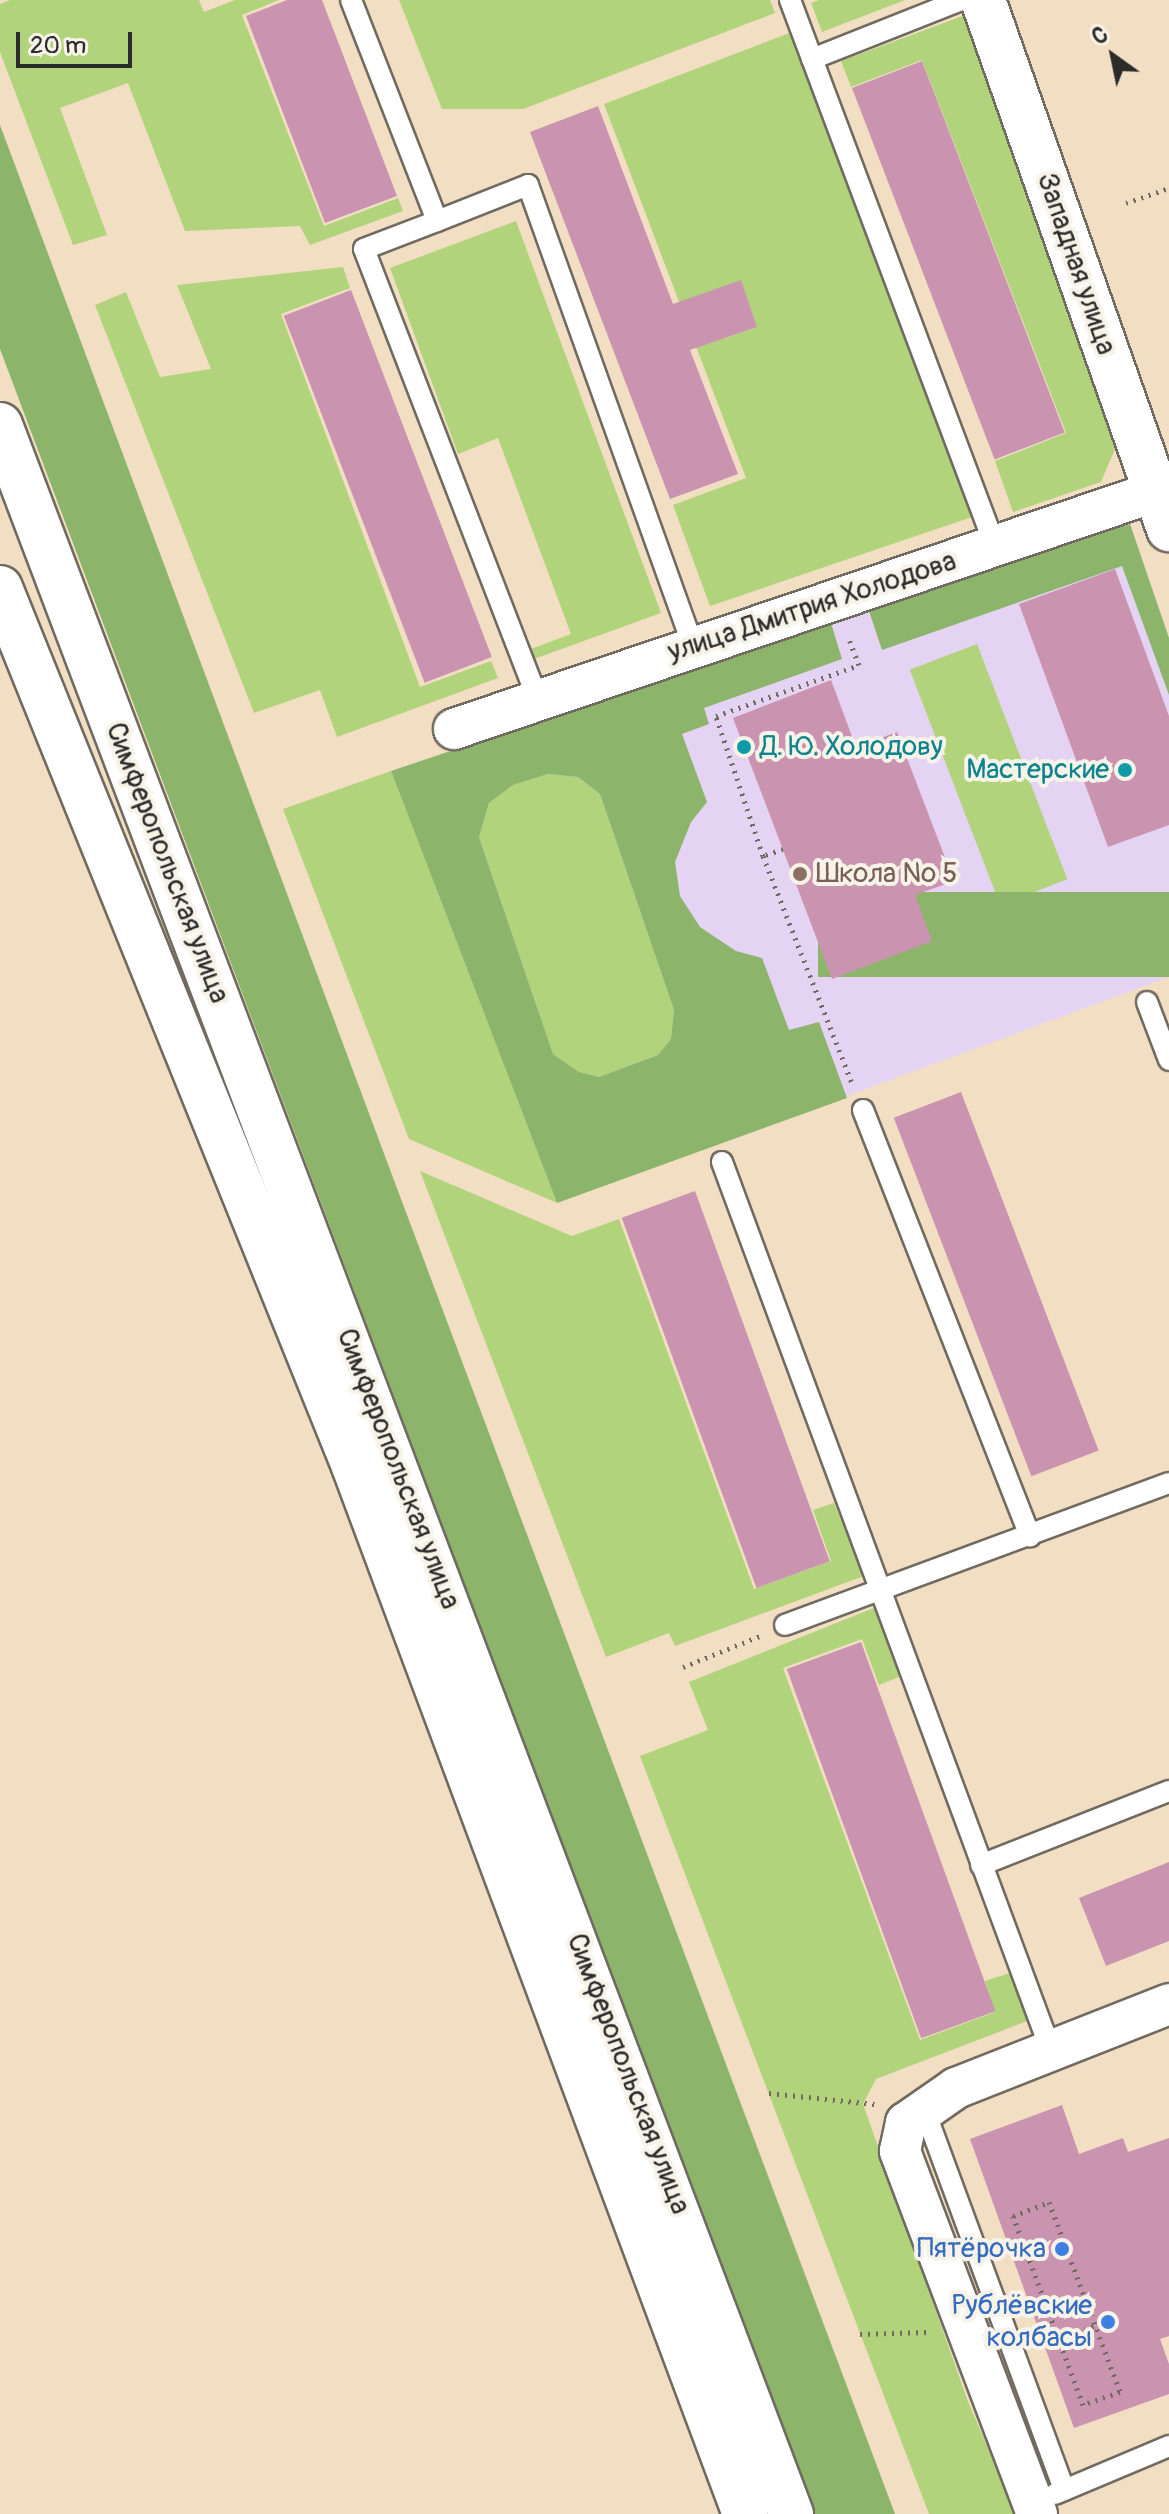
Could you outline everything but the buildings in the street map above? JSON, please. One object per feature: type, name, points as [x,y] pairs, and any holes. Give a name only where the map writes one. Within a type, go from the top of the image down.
[{"type":"main road","name":"Западная улица","points":[[983,0],[1165,502]]},
{"type":"main road","name":"Симферопольская улица","points":[[0,425],[791,2514]]},
{"type":"main road","name":"Симферопольская улица","points":[[0,588],[354,1466],[745,2514]]},
{"type":"street","name":"улица Дмитрия Холодова","points":[[454,729],[995,546],[1165,502]]},
{"type":"street","points":[[1045,2502],[900,2151],[906,2123],[923,2106],[1050,2048],[1169,2004]]},
{"type":"lane","points":[[351,0],[437,221]]},
{"type":"lane","points":[[790,0],[995,546]]},
{"type":"lane","points":[[812,59],[961,0]]},
{"type":"lane","points":[[538,700],[364,249],[528,185],[693,646]]},
{"type":"lane","points":[[1147,1002],[1169,1060]]},
{"type":"lane","points":[[860,1102],[1030,1536]]},
{"type":"lane","points":[[722,1162],[1050,2048]]},
{"type":"lane","points":[[785,1625],[1169,1483]]},
{"type":"lane","points":[[981,1865],[1169,1791]]},
{"type":"lane","points":[[1045,2502],[1169,2446]]},
{"type":"path","points":[[1126,203],[1169,188]]},
{"type":"path","points":[[846,631],[859,665],[716,716],[763,856],[860,1102]]},
{"type":"path","points":[[763,856],[783,849]]},
{"type":"path","points":[[683,1667],[785,1625]]},
{"type":"path","points":[[769,2093],[923,2106]]},
{"type":"path","points":[[1049,2202],[1120,2392],[1083,2405],[1048,2312],[1013,2216],[1049,2202]]},
{"type":"path","points":[[1048,2312],[1085,2299]]},
{"type":"path","points":[[1058,2339],[1095,2326]]},
{"type":"shaded area","name":"Школа № 5","points":[[1130,524],[1169,638],[1169,977],[557,1203],[391,771]]},
{"type":"green space","points":[[10,0],[199,0],[204,12],[235,0],[279,0],[242,15],[324,226],[398,198],[403,211],[310,245],[300,226],[185,231],[128,83],[60,108],[107,235],[73,245],[0,52],[0,4]]},
{"type":"green space","points":[[399,0],[770,0],[775,13],[523,109],[442,109]]},
{"type":"green space","points":[[819,0],[905,0],[822,32],[811,3]]},
{"type":"green space","points":[[968,14],[1118,442],[1101,482],[1013,512],[995,461],[1066,433],[922,60],[851,87],[841,61]]},
{"type":"green space","points":[[792,32],[972,517],[710,606],[673,505],[746,478],[604,104]],"holes":[[[741,281],[757,327],[725,338]]]},
{"type":"green space","points":[[0,125],[895,2514],[814,2514],[0,349]]},
{"type":"green space","points":[[516,221],[661,613],[534,659],[531,649],[571,634],[498,438],[458,454],[390,268]]},
{"type":"green space","points":[[343,267],[350,288],[281,314],[420,687],[491,661],[498,678],[337,737],[320,690],[254,713],[95,305],[126,292],[160,377],[211,369],[177,285]]},
{"type":"green space","points":[[1130,524],[1169,638],[1169,695],[1122,566],[882,650],[869,611]]},
{"type":"green space","points":[[831,623],[842,659],[704,708],[709,724],[682,734],[707,802],[691,822],[675,862],[680,896],[700,927],[736,951],[762,958],[789,1030],[819,1022],[847,1098],[557,1203],[391,771]],"holes":[[[548,774],[578,777],[600,794],[674,1010],[671,1039],[658,1055],[599,1077],[579,1072],[553,1054],[479,837],[489,803],[513,785]]]},
{"type":"green space","points":[[977,644],[1067,879],[1000,905],[910,670]]},
{"type":"green space","points":[[391,771],[557,1203],[409,1139],[283,809]]},
{"type":"green space","points":[[548,774],[578,777],[600,794],[674,1010],[671,1039],[658,1055],[599,1077],[579,1072],[553,1054],[479,837],[489,803],[513,785]]},
{"type":"green space","points":[[818,892],[1169,892],[1169,977],[818,977]]},
{"type":"green space","points":[[420,1171],[572,1236],[619,1219],[754,1589],[831,1561],[813,1510],[834,1503],[864,1576],[675,1646],[669,1633],[606,1657]]},
{"type":"green space","points":[[876,1607],[904,1675],[879,1685],[862,1639],[783,1668],[920,2040],[995,2012],[985,1981],[1013,1972],[1030,2020],[876,2079],[863,2104],[967,2399],[1016,2514],[929,2514],[640,1756],[708,1730],[689,1682]]},
{"type":"place","name":"Д. Ю. Холодову","points":[[744,747]]},
{"type":"place","name":"Мастерские","points":[[1125,770]]},
{"type":"place","name":"Школа № 5","points":[[800,874]]},
{"type":"place","name":"Пятёрочка","points":[[1062,2249]]},
{"type":"place","name":"Рублёвские колбасы","points":[[1108,2322]]}]
